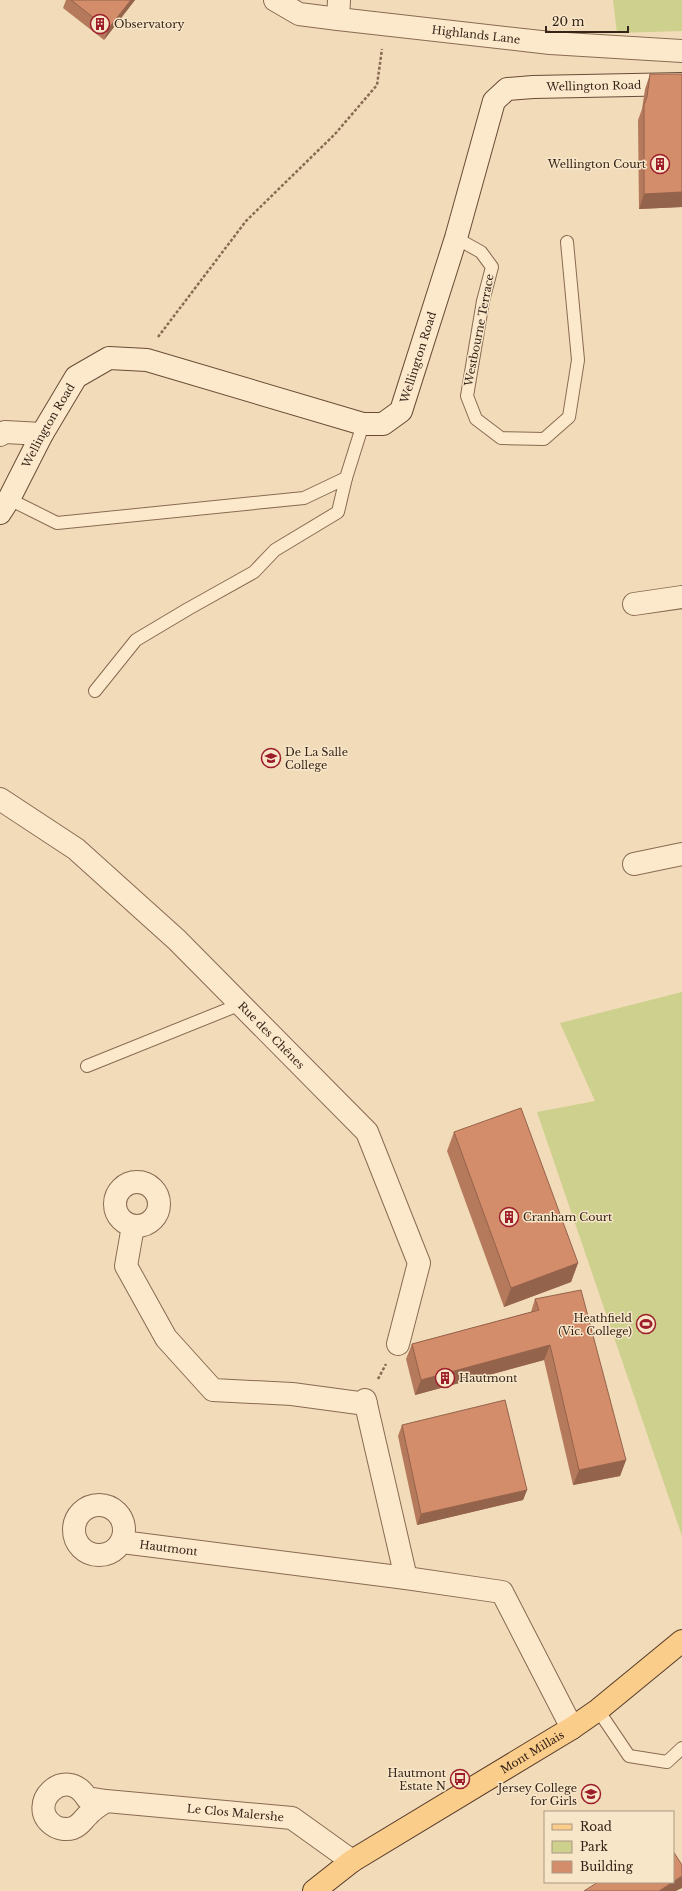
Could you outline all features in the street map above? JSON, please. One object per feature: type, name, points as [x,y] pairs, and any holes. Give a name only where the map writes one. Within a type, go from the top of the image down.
[{"type":"main road","name":"Mont Millais","points":[[314,1891],[352,1861],[572,1728],[598,1710],[682,1641]]},
{"type":"street","name":"Highlands Lane","points":[[275,0],[299,14],[338,10],[385,24],[550,43],[682,51]]},
{"type":"street","name":"Wellington Road","points":[[5,506],[42,434],[76,377],[109,358],[147,360],[363,424],[383,424],[401,411],[456,238],[494,101],[507,89],[533,87],[682,84]]},
{"type":"street","points":[[0,435],[5,432],[42,434]]},
{"type":"street","points":[[634,604],[682,597]]},
{"type":"street","name":"Rue des Chênes","points":[[0,799],[76,849],[177,940],[367,1132],[419,1263],[398,1344]]},
{"type":"street","points":[[634,864],[682,854]]},
{"type":"street","points":[[133,1226],[126,1266],[166,1338],[213,1390],[292,1394],[366,1402],[406,1578]]},
{"type":"street","name":"Hautmont","points":[[122,1542],[406,1578],[502,1592],[572,1728]]},
{"type":"street","name":"Le Clos Malershe","points":[[106,1801],[292,1818],[352,1861]]},
{"type":"lane","name":"Westbourne Terrace","points":[[456,238],[481,252],[492,267],[483,301],[466,396],[476,420],[501,438],[544,439],[569,417],[578,360],[568,242]]},
{"type":"lane","points":[[95,691],[136,640],[254,572],[276,550],[338,512],[346,478],[363,424]]},
{"type":"lane","points":[[5,506],[57,523],[304,498],[346,478]]},
{"type":"lane","points":[[87,1066],[241,1004]]},
{"type":"lane","points":[[598,1710],[629,1756],[667,1762],[682,1748]]},
{"type":"path","points":[[147,360],[153,343],[246,221],[335,134],[377,85],[385,24]]},
{"type":"path","points":[[366,1402],[398,1344]]},
{"type":"green space","points":[[613,0],[682,0],[682,31],[617,33]]},
{"type":"green space","name":"Heathfield (Vic. College)","points":[[682,992],[682,1536],[537,1112],[595,1101],[560,1023]]},
{"type":"building","points":[[71,0],[131,0],[108,29]]},
{"type":"building","name":"Wellington Court","points":[[650,74],[682,74],[682,192],[644,194],[644,105],[647,97]]},
{"type":"building","name":"Cranham Court","points":[[521,1108],[578,1263],[511,1288],[454,1132]]},
{"type":"building","name":"Hautmont","points":[[581,1290],[626,1460],[579,1470],[550,1345],[421,1380],[412,1344],[539,1310],[535,1299]]},
{"type":"building","name":"Hautmont","points":[[505,1400],[527,1490],[421,1514],[402,1425]]},
{"type":"building","points":[[674,1853],[682,1865],[682,1876],[674,1881]]},
{"type":"building","points":[[596,1883],[671,1883],[659,1891],[584,1891]]},
{"type":"place","name":"Observatory","points":[[100,24]]},
{"type":"place","name":"Wellington Court","points":[[660,164]]},
{"type":"place","name":"De La Salle College","points":[[271,758]]},
{"type":"place","name":"Cranham Court","points":[[509,1217]]},
{"type":"place","name":"Heathfield (Vic. College)","points":[[646,1324]]},
{"type":"place","name":"Hautmont","points":[[445,1378]]},
{"type":"place","name":"Hautmont Estate N","points":[[460,1779]]},
{"type":"place","name":"Jersey College for Girls","points":[[591,1794]]}]
